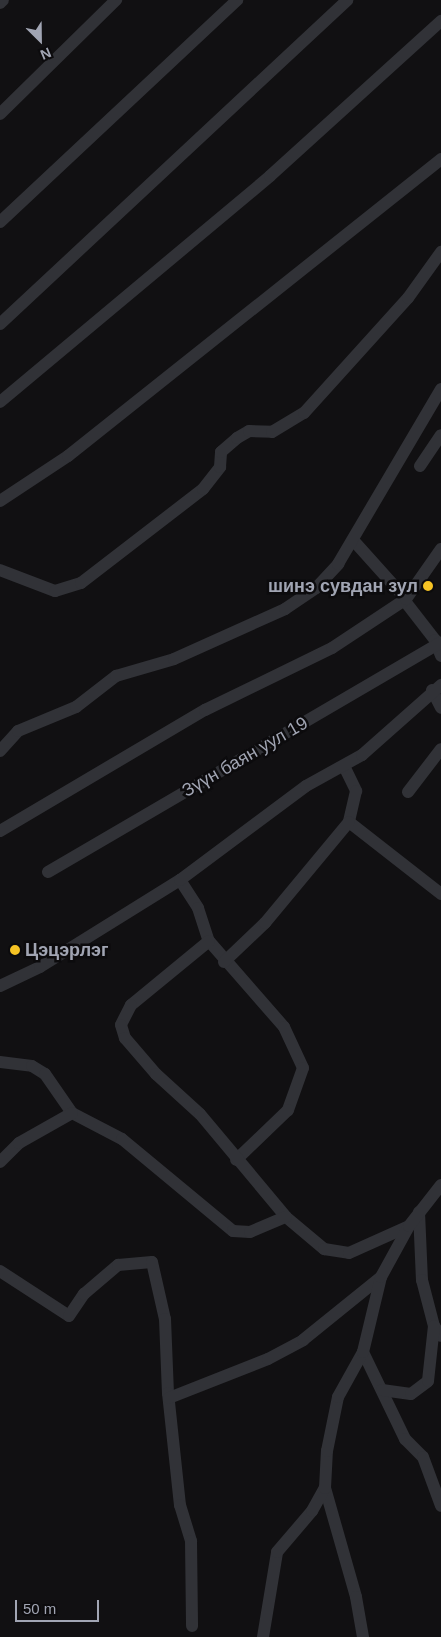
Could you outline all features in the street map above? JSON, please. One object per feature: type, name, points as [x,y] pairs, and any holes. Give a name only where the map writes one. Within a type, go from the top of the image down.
[{"type":"street","points":[[0,3],[3,0]]},
{"type":"street","points":[[0,114],[116,0]]},
{"type":"street","points":[[0,222],[236,0]]},
{"type":"street","points":[[0,324],[347,0]]},
{"type":"street","points":[[0,402],[270,176],[441,20]]},
{"type":"street","points":[[0,501],[68,456],[441,159]]},
{"type":"street","points":[[0,570],[55,591],[80,583],[203,490],[220,467],[221,452],[237,438],[249,431],[272,432],[304,413],[408,298],[441,252]]},
{"type":"street","points":[[0,751],[18,731],[76,707],[116,676],[174,659],[285,609],[316,588],[353,540],[441,389]]},
{"type":"street","points":[[420,466],[441,435]]},
{"type":"street","points":[[353,540],[405,600],[440,648]]},
{"type":"street","points":[[0,831],[206,710],[332,648],[405,600],[441,549]]},
{"type":"street","name":"Зүүн баян уул 19","points":[[48,872],[440,648]]},
{"type":"street","points":[[437,688],[441,708]]},
{"type":"street","points":[[0,986],[40,967],[180,880],[306,786],[344,766],[391,732],[437,688]]},
{"type":"street","points":[[408,792],[441,749]]},
{"type":"street","points":[[224,962],[265,923],[349,822],[356,792],[344,766]]},
{"type":"street","points":[[349,822],[441,894]]},
{"type":"street","points":[[180,880],[198,908],[209,941],[224,962],[284,1027],[303,1068],[288,1110],[236,1160]]},
{"type":"street","points":[[209,941],[131,1005],[121,1025],[125,1038],[156,1074],[200,1114],[236,1160],[286,1217],[312,1242],[338,1254],[360,1249],[409,1226]]},
{"type":"street","points":[[0,1062],[32,1066],[45,1074],[72,1113],[122,1139],[233,1231],[250,1232],[286,1217]]},
{"type":"street","points":[[0,1162],[19,1143],[72,1113]]},
{"type":"street","points":[[363,1637],[356,1597],[325,1488],[327,1451],[338,1397],[363,1352],[380,1277],[409,1226],[439,1190]]},
{"type":"street","points":[[382,1390],[411,1394],[428,1381],[438,1331],[422,1280],[419,1212]]},
{"type":"street","points":[[0,1271],[69,1316],[84,1294],[118,1265],[152,1262],[165,1319],[169,1398],[180,1505],[191,1541],[192,1626]]},
{"type":"street","points":[[169,1398],[245,1369],[303,1340],[380,1277]]},
{"type":"street","points":[[363,1352],[405,1439],[423,1457],[441,1506]]},
{"type":"street","points":[[263,1637],[277,1552],[312,1511],[325,1488]]},
{"type":"place","name":"шинэ сувдан зул","points":[[428,586]]},
{"type":"place","name":"Цэцэрлэг","points":[[15,950]]}]
